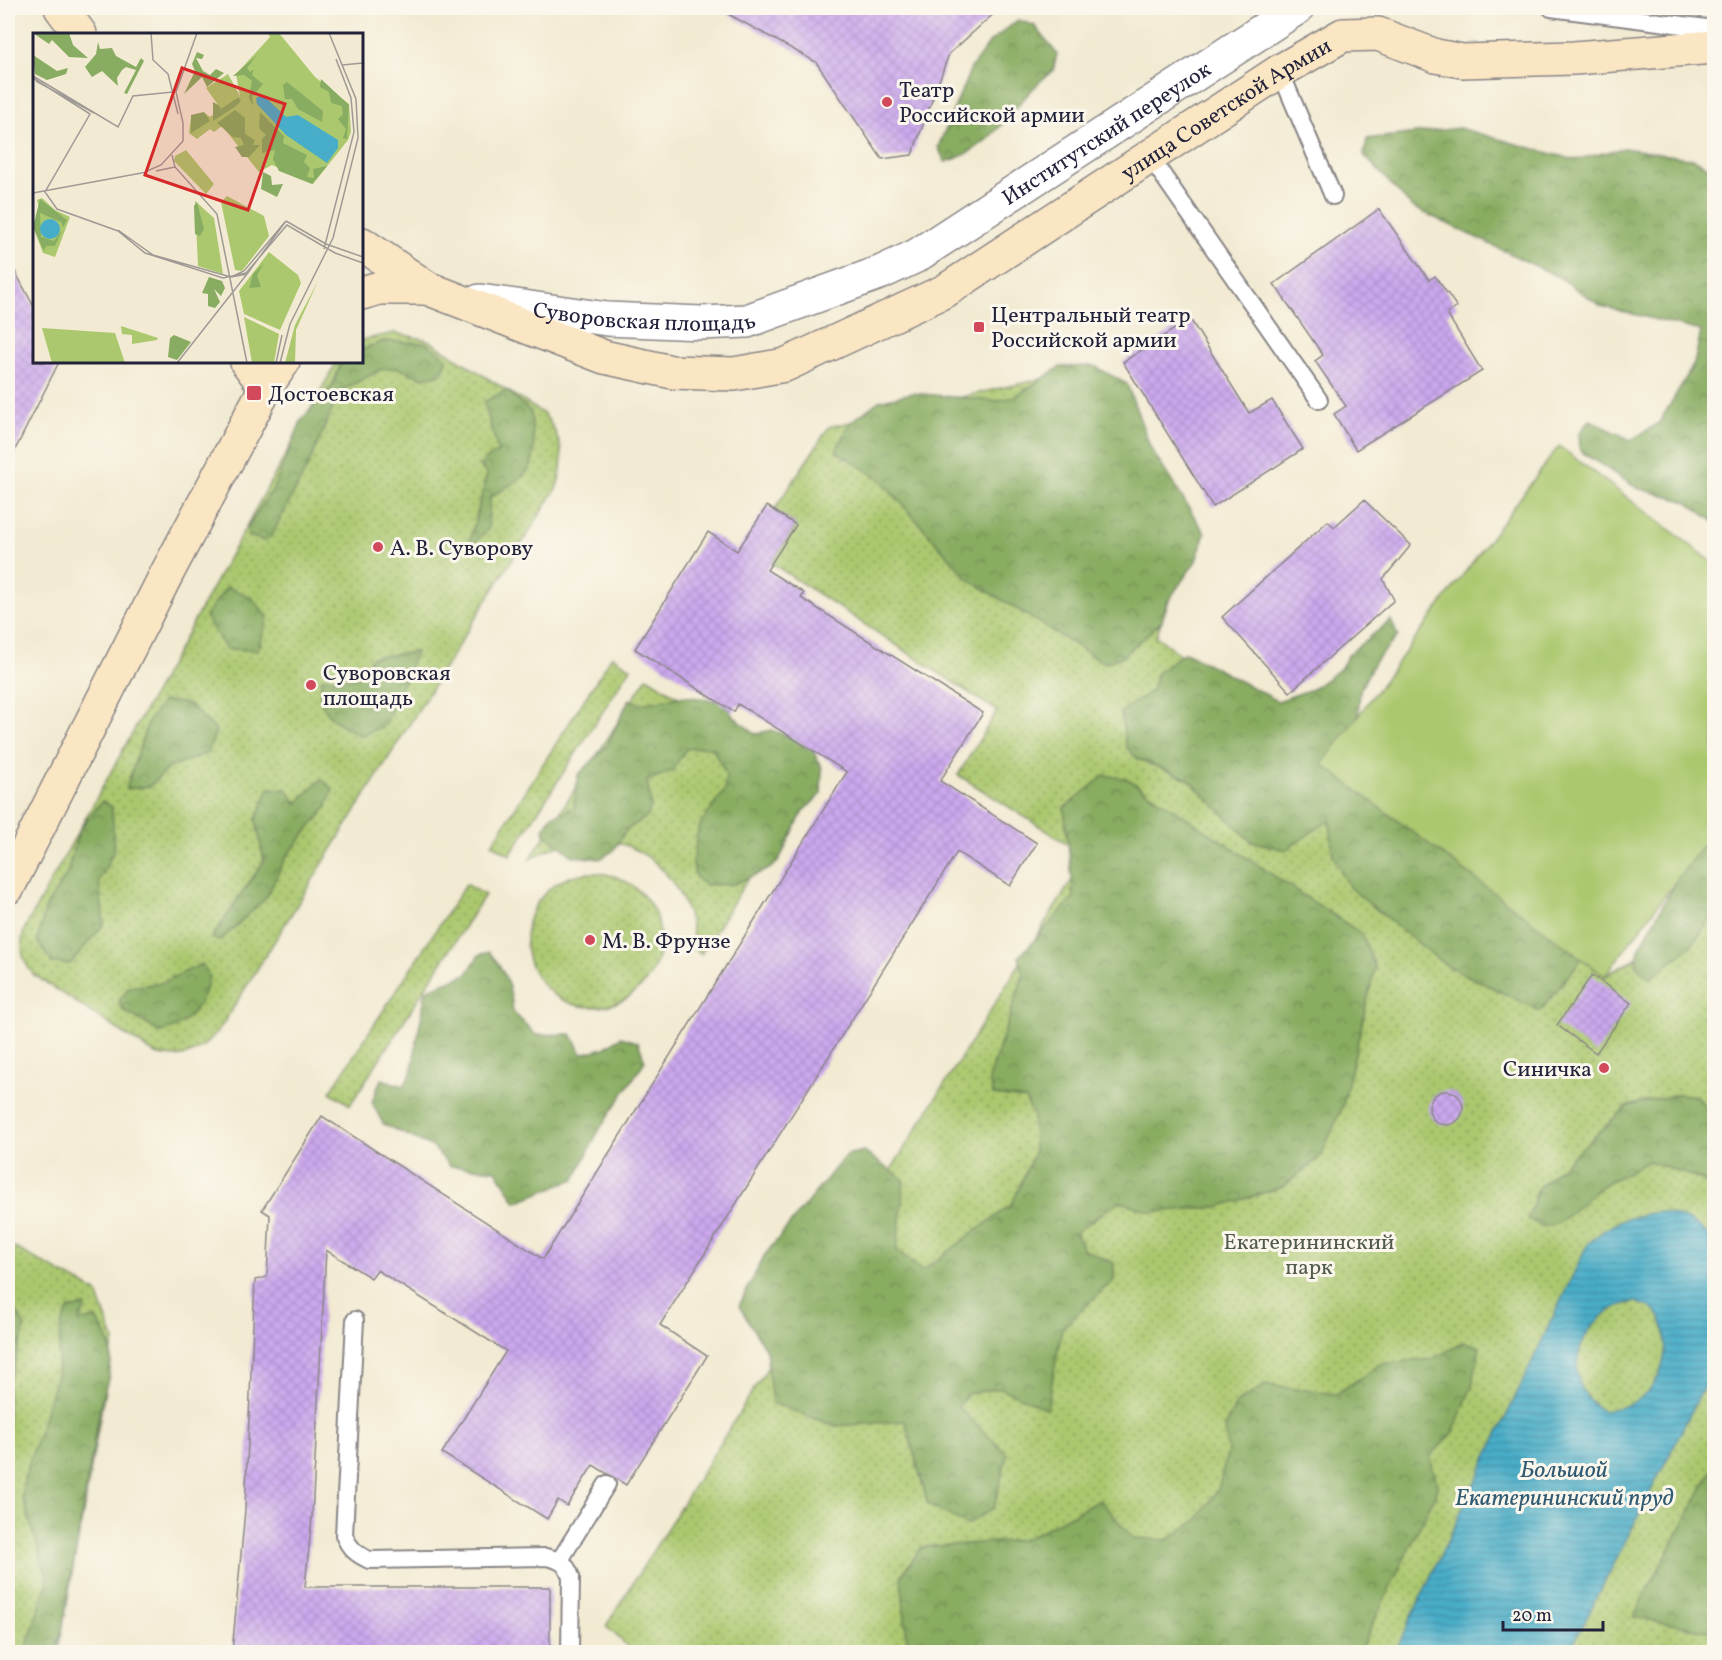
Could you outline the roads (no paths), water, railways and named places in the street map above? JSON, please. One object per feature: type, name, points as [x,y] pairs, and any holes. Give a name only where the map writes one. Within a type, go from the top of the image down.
[{"type":"main road","points":[[53,8],[65,33]]},
{"type":"main road","points":[[61,8],[79,33]]},
{"type":"main road","name":"улица Советской Армии","points":[[427,288],[604,357],[672,372],[734,374],[785,365],[945,291],[1280,71],[1343,35],[1378,34],[1436,56],[1462,61],[1574,58],[1714,47]]},
{"type":"main road","points":[[363,245],[427,288]]},
{"type":"main road","name":"Суворовская площадь","points":[[363,293],[379,288],[427,288]]},
{"type":"main road","points":[[8,887],[167,573],[266,370]]},
{"type":"street","name":"Институтский переулок","points":[[916,256],[1297,8]]},
{"type":"street","name":"Суворовская площадь","points":[[427,288],[498,305],[607,319],[722,323],[747,321],[771,314],[882,272],[916,256]]},
{"type":"lane","points":[[1551,8],[1714,29]]},
{"type":"lane","points":[[1280,71],[1333,196]]},
{"type":"lane","points":[[1150,157],[1319,400]]},
{"type":"lane","points":[[356,1320],[344,1535],[348,1545],[357,1554],[369,1560],[546,1557],[560,1560],[568,1567],[572,1577],[570,1653]]},
{"type":"lane","points":[[560,1560],[607,1484]]},
{"type":"water","name":"Большой Екатерининский пруд","points":[[1659,1212],[1682,1218],[1702,1229],[1714,1241],[1714,1367],[1569,1652],[1395,1652],[1587,1245],[1611,1226],[1628,1218]],"holes":[[[1636,1302],[1653,1309],[1660,1318],[1666,1342],[1662,1367],[1657,1379],[1642,1397],[1628,1405],[1603,1411],[1588,1398],[1579,1382],[1577,1364],[1581,1347],[1589,1330],[1602,1316],[1618,1307]]]},
{"type":"place","name":"Театр Российской армии","points":[[887,102]]},
{"type":"place","name":"Центральный театр Российской армии","points":[[979,327]]},
{"type":"place","name":"Достоевская","points":[[254,393]]},
{"type":"place","name":"А. В. Суворову","points":[[378,547]]},
{"type":"place","name":"Суворовская площадь","points":[[311,685]]},
{"type":"place","name":"М. В. Фрунзе","points":[[590,940]]},
{"type":"place","name":"Синичка","points":[[1604,1068]]},
{"type":"park label","name":"Екатерининский парк","points":[[1309,1254]]}]
